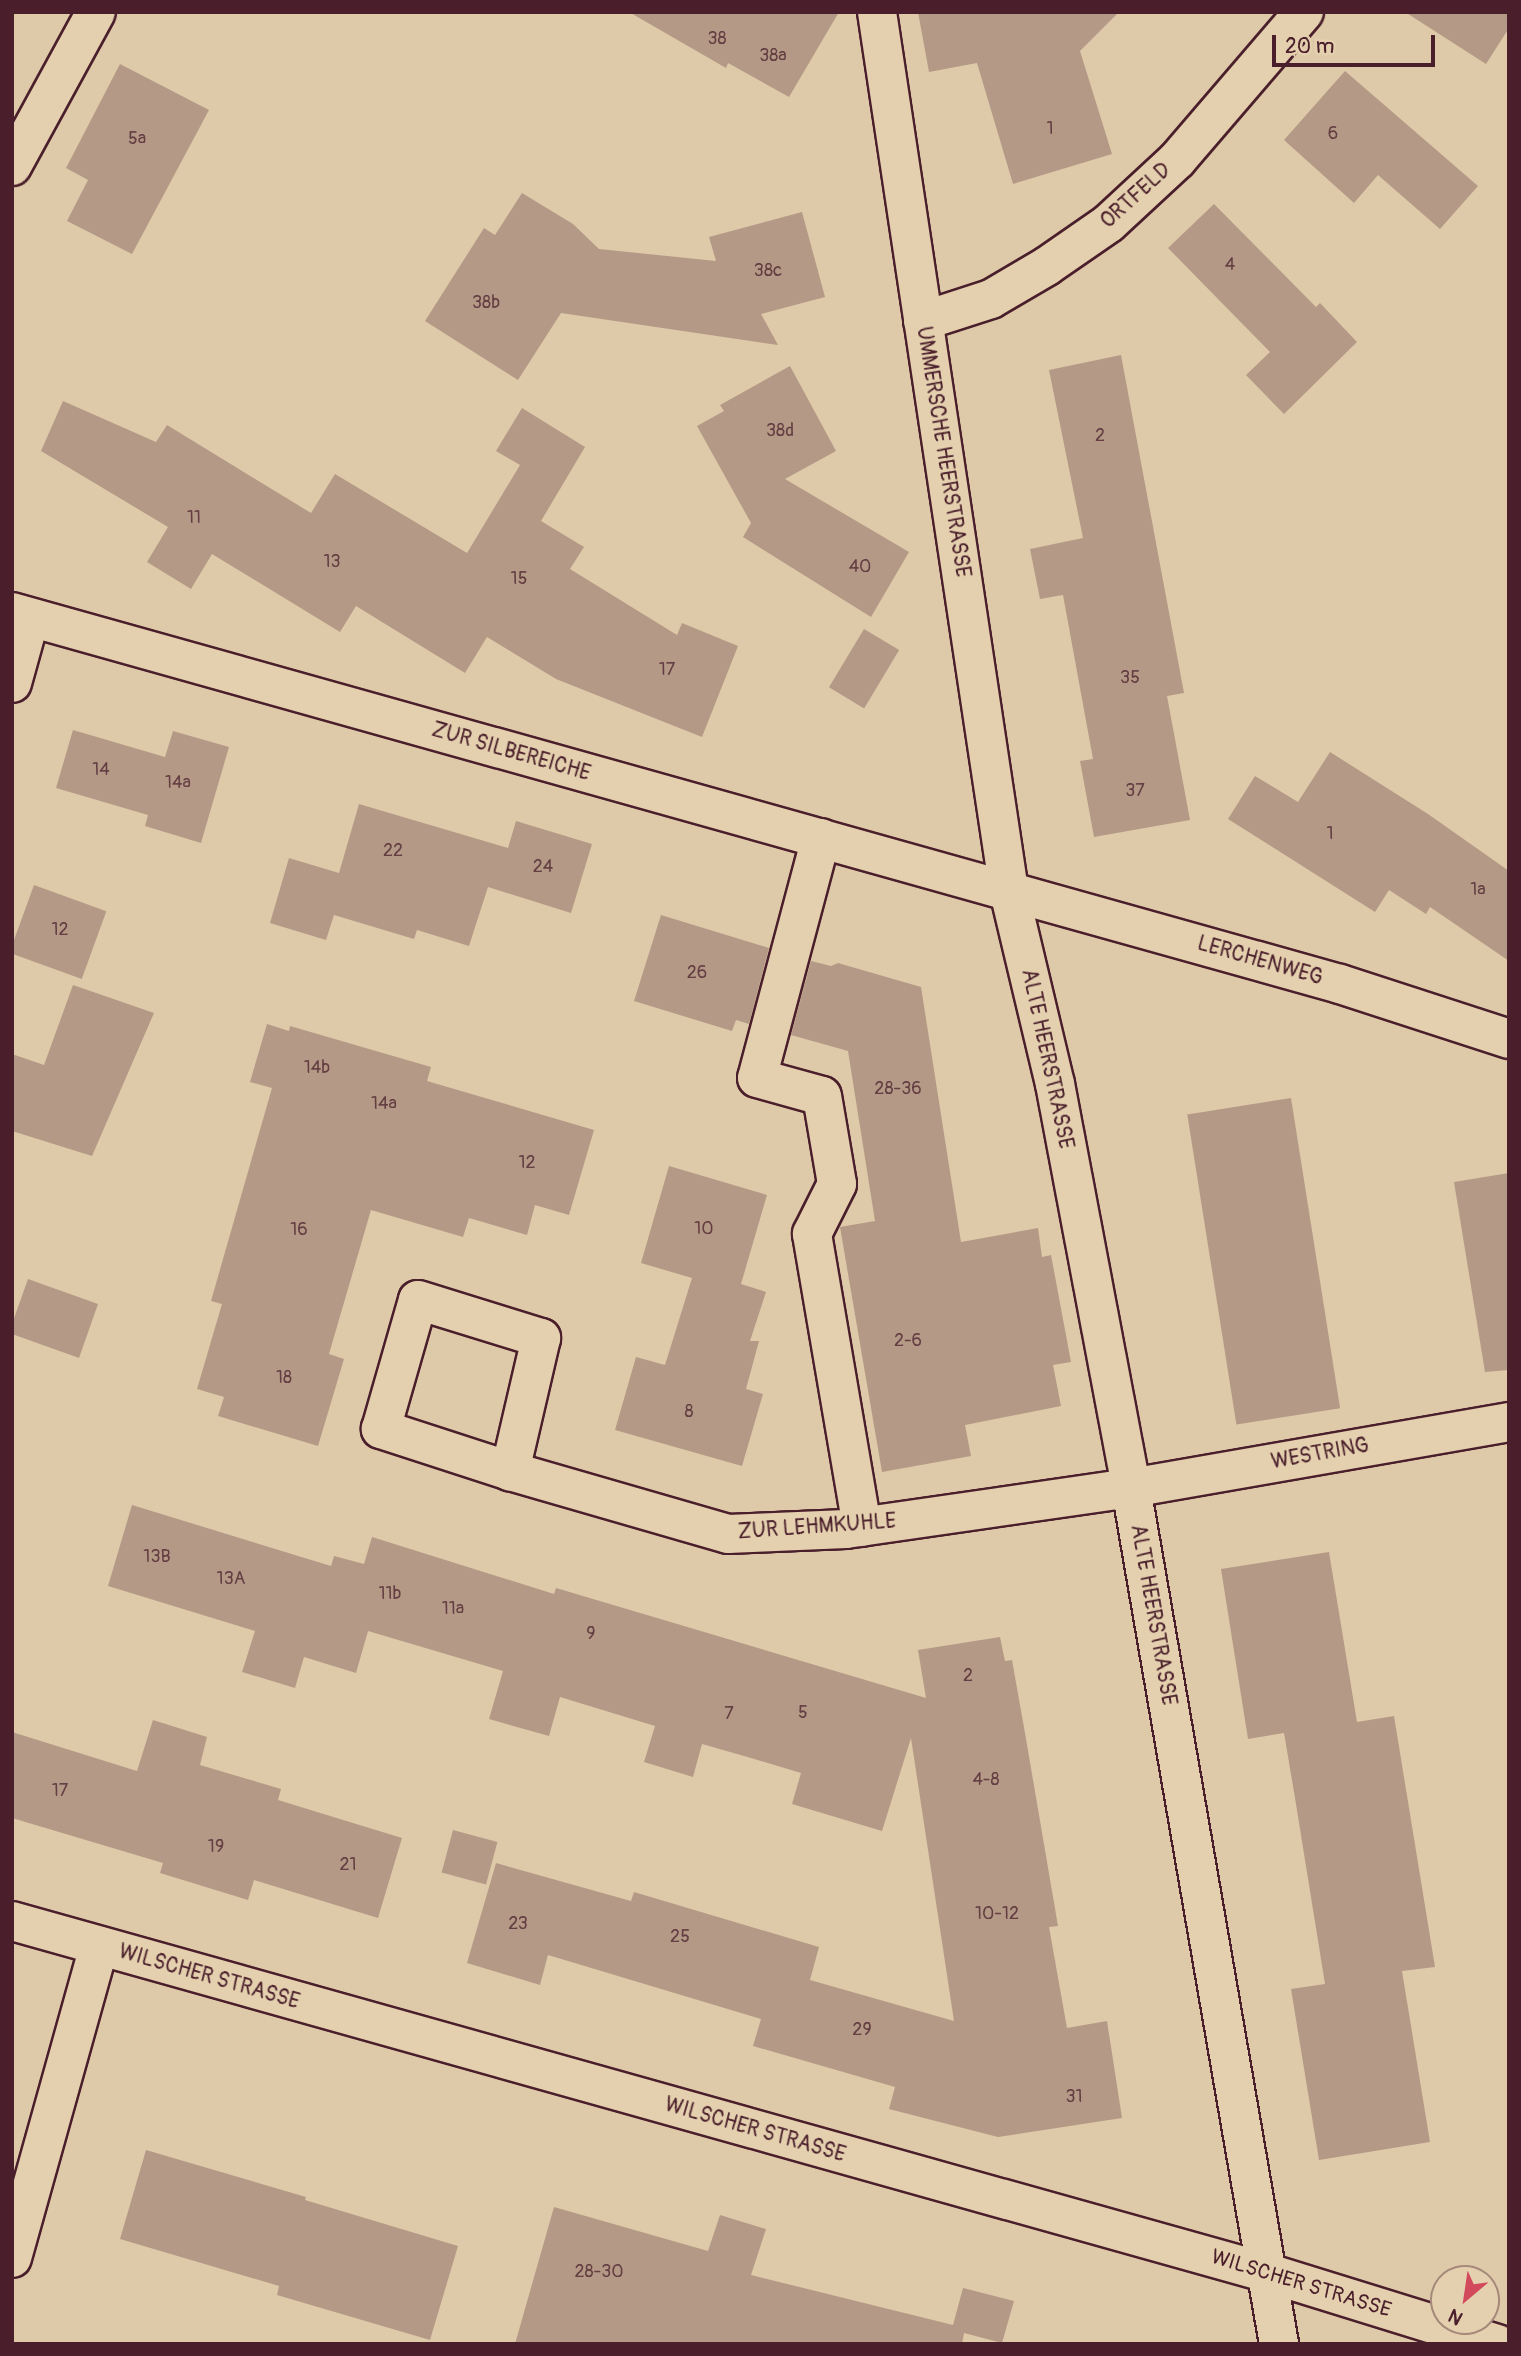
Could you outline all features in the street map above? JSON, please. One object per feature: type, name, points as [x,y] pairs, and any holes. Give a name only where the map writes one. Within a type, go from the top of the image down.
[{"type":"street","points":[[12,166],[96,12]]},
{"type":"street","name":"UMMERSCHE HEERSTRASSE","points":[[877,12],[1009,891]]},
{"type":"street","name":"ORTFELD","points":[[923,321],[991,299],[1109,223],[1177,160],[1304,12]]},
{"type":"street","points":[[12,683],[21,615]]},
{"type":"street","name":"ZUR SILBEREICHE","points":[[21,615],[1009,891]]},
{"type":"street","points":[[821,838],[757,1078],[822,1096],[837,1184],[812,1234],[862,1527]]},
{"type":"street","name":"LERCHENWEG","points":[[1009,891],[1340,984],[1509,1039]]},
{"type":"street","name":"ALTE HEERSTRASSE","points":[[1009,891],[1055,1084],[1131,1488],[1279,2344]]},
{"type":"street","name":"ZUR LEHMKUHLE","points":[[510,1471],[541,1338],[418,1300],[381,1429],[510,1471],[728,1534],[862,1527],[1131,1488]]},
{"type":"street","name":"WESTRING","points":[[1131,1488],[1509,1422]]},
{"type":"street","name":"WILSCHER STRASSE","points":[[12,1921],[1268,2273],[1497,2344]]},
{"type":"street","points":[[12,2258],[99,1946]]},
{"type":"building","points":[[629,12],[839,12],[789,97],[728,63],[726,68]]},
{"type":"building","points":[[918,12],[1119,12],[1080,51],[1112,154],[1013,184],[977,63],[929,72]]},
{"type":"building","points":[[1405,12],[1509,12],[1509,28],[1486,64]]},
{"type":"building","points":[[120,64],[209,110],[132,254],[67,221],[88,180],[66,168]]},
{"type":"building","points":[[1345,71],[1478,186],[1440,229],[1378,175],[1354,203],[1284,140]]},
{"type":"building","points":[[522,193],[573,224],[599,249],[716,261],[709,237],[802,212],[825,297],[761,314],[778,345],[561,313],[518,380],[425,321],[484,228],[495,235]]},
{"type":"building","points":[[1214,204],[1316,307],[1320,303],[1357,342],[1284,414],[1246,375],[1270,352],[1168,248]]},
{"type":"building","points":[[1121,355],[1184,693],[1167,696],[1190,820],[1094,837],[1080,761],[1093,759],[1063,595],[1040,599],[1030,549],[1083,538],[1049,370]]},
{"type":"building","points":[[790,366],[836,451],[785,479],[909,552],[871,617],[743,537],[751,523],[697,426],[724,411],[720,405]]},
{"type":"building","points":[[63,401],[156,442],[167,425],[311,513],[335,474],[467,553],[520,465],[496,451],[522,408],[585,447],[541,521],[584,547],[570,569],[677,635],[682,623],[738,646],[702,737],[556,679],[487,637],[465,673],[356,606],[340,632],[212,554],[191,589],[147,562],[168,527],[41,451]]},
{"type":"building","points":[[864,629],[899,650],[864,708],[829,687]]},
{"type":"building","points":[[73,730],[165,757],[173,731],[229,747],[201,843],[145,826],[148,815],[56,788]]},
{"type":"building","points":[[1330,752],[1428,814],[1509,871],[1509,961],[1430,907],[1426,914],[1389,890],[1375,912],[1228,819],[1255,776],[1298,802]]},
{"type":"building","points":[[359,804],[508,848],[516,821],[592,844],[571,913],[488,887],[469,946],[417,930],[414,939],[334,915],[326,940],[270,923],[289,858],[339,873]]},
{"type":"building","points":[[34,885],[106,911],[82,979],[12,954],[12,945]]},
{"type":"building","points":[[661,915],[769,948],[749,1024],[736,1020],[732,1031],[634,1001]]},
{"type":"building","points":[[811,961],[831,966],[838,963],[921,987],[961,1242],[1038,1228],[1042,1257],[1051,1255],[1071,1362],[1053,1365],[1061,1406],[965,1425],[971,1456],[882,1472],[840,1227],[875,1221],[848,1051],[791,1035]]},
{"type":"building","points":[[73,985],[154,1013],[92,1156],[12,1131],[12,1054],[44,1065]]},
{"type":"building","points":[[267,1024],[289,1031],[290,1026],[431,1067],[427,1081],[594,1130],[569,1215],[535,1205],[527,1235],[469,1218],[463,1237],[371,1210],[329,1354],[344,1359],[318,1446],[218,1416],[224,1397],[197,1389],[222,1304],[211,1301],[272,1088],[250,1082]]},
{"type":"building","points":[[1291,1098],[1340,1408],[1236,1425],[1187,1114]]},
{"type":"building","points":[[669,1166],[767,1195],[741,1284],[766,1292],[750,1341],[759,1341],[746,1389],[763,1394],[742,1466],[615,1430],[636,1357],[665,1365],[692,1278],[641,1263]]},
{"type":"building","points":[[1509,1173],[1509,1370],[1485,1372],[1454,1182]]},
{"type":"building","points":[[28,1279],[98,1304],[79,1358],[12,1334],[12,1324]]},
{"type":"building","points":[[132,1505],[331,1566],[334,1556],[364,1564],[372,1537],[554,1594],[556,1588],[926,1698],[918,1650],[1000,1637],[1005,1661],[1012,1660],[1025,1733],[1058,1926],[1049,1927],[1067,2028],[1107,2021],[1122,2118],[998,2137],[889,2109],[895,2087],[753,2046],[761,2019],[548,1955],[540,1985],[467,1963],[496,1863],[631,1901],[634,1892],[819,1947],[810,1980],[954,2021],[911,1738],[882,1831],[792,1804],[801,1773],[751,1758],[702,1744],[693,1777],[644,1762],[655,1726],[560,1697],[549,1736],[489,1719],[503,1671],[368,1631],[356,1673],[304,1657],[295,1688],[242,1672],[255,1631],[108,1586]]},
{"type":"building","points":[[1329,1552],[1357,1722],[1394,1716],[1435,1967],[1402,1971],[1430,2142],[1319,2160],[1291,1989],[1325,1984],[1295,1798],[1284,1733],[1248,1739],[1221,1569]]},
{"type":"building","points":[[153,1720],[207,1737],[200,1765],[281,1789],[278,1800],[402,1838],[378,1918],[254,1880],[248,1900],[160,1873],[163,1863],[12,1818],[12,1732],[137,1771]]},
{"type":"building","points":[[453,1830],[497,1842],[486,1884],[442,1873]]},
{"type":"building","points":[[146,2150],[306,2197],[305,2200],[458,2246],[430,2340],[277,2295],[279,2286],[120,2239]]},
{"type":"building","points":[[554,2207],[708,2251],[720,2215],[766,2229],[751,2275],[953,2325],[963,2288],[1014,2301],[1002,2343],[964,2333],[962,2344],[515,2344]]}]
